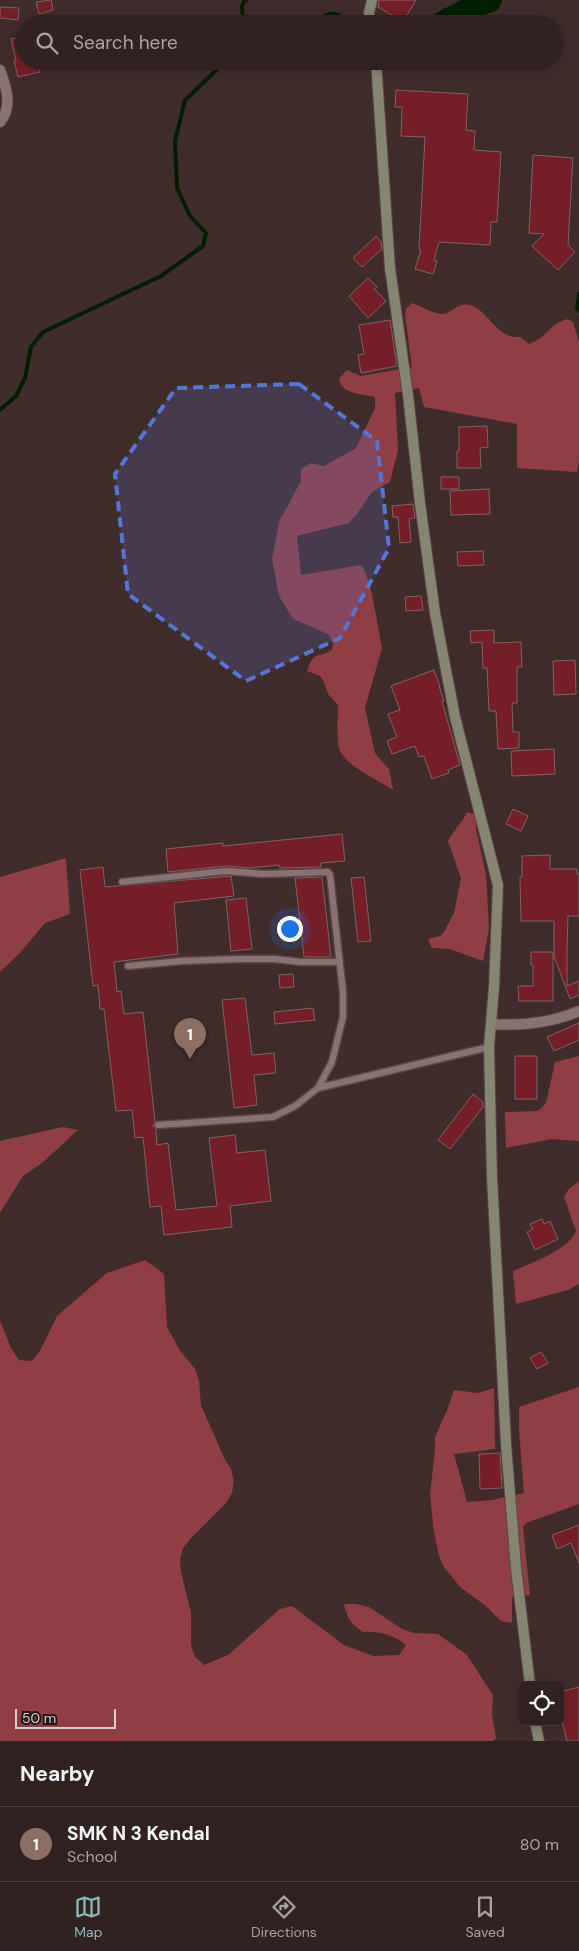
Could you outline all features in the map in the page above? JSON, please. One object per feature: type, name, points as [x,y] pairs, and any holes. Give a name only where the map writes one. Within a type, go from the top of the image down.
[{"type":"main road","points":[[370,15],[372,0]]},
{"type":"main road","points":[[377,70],[390,268],[408,394],[435,613],[455,717],[498,886],[489,1046],[492,1178],[506,1444],[516,1568],[530,1681]]},
{"type":"main road","points":[[536,1726],[539,1741]]},
{"type":"street","points":[[0,70],[7,92],[7,104],[3,119],[0,122]]},
{"type":"street","points":[[491,1024],[513,1025],[548,1021],[579,1011]]},
{"type":"lane","points":[[122,882],[226,871],[264,874],[326,870],[330,874],[343,992],[343,1017],[332,1062],[318,1088]]},
{"type":"lane","points":[[128,966],[182,961],[238,959],[340,962]]},
{"type":"lane","points":[[158,1125],[273,1117],[294,1106],[318,1088],[489,1046]]},
{"type":"highlighted area","points":[[299,384],[377,441],[389,548],[340,638],[246,681],[128,594],[115,474],[176,388]]},
{"type":"shaded area","points":[[412,303],[441,314],[445,314],[463,304],[468,304],[479,310],[506,334],[512,337],[520,337],[529,344],[541,338],[561,321],[568,319],[573,322],[579,342],[579,459],[577,472],[517,468],[517,424],[424,407],[419,388],[395,393],[398,450],[390,482],[372,492],[349,523],[297,536],[301,575],[361,565],[365,571],[372,594],[382,648],[365,708],[375,753],[389,769],[393,790],[356,768],[340,751],[338,705],[328,694],[320,676],[307,671],[309,664],[316,656],[332,650],[333,643],[328,634],[293,619],[279,596],[272,559],[279,522],[301,481],[301,469],[311,463],[324,466],[356,448],[375,408],[375,397],[358,394],[344,388],[339,379],[347,370],[361,376],[412,367],[405,315],[406,309]]},
{"type":"shaded area","points":[[467,812],[477,815],[476,829],[486,875],[489,928],[483,961],[450,949],[432,948],[428,939],[440,936],[444,932],[454,913],[461,878],[448,841]]},
{"type":"shaded area","points":[[66,858],[70,914],[45,923],[19,954],[0,972],[0,877]]},
{"type":"shaded area","points":[[579,1056],[579,1141],[552,1139],[506,1148],[505,1112],[538,1111],[546,1103],[555,1062]]},
{"type":"shaded area","points":[[63,1127],[78,1130],[42,1163],[23,1176],[0,1213],[0,1141]]},
{"type":"shaded area","points":[[579,1181],[579,1284],[568,1290],[516,1304],[513,1271],[558,1250],[572,1238],[576,1231],[564,1197],[568,1190]]},
{"type":"shaded area","points":[[145,1260],[164,1274],[167,1327],[179,1349],[195,1369],[199,1381],[201,1405],[224,1458],[231,1469],[234,1481],[232,1493],[226,1503],[191,1538],[183,1548],[180,1560],[191,1613],[191,1645],[195,1657],[204,1665],[228,1655],[280,1609],[292,1606],[344,1645],[373,1656],[399,1655],[406,1645],[386,1634],[363,1632],[350,1621],[344,1604],[369,1607],[402,1629],[414,1633],[438,1634],[467,1655],[493,1695],[492,1715],[496,1738],[493,1741],[0,1741],[0,1320],[11,1348],[19,1360],[32,1361],[40,1351],[57,1316],[107,1273]]},
{"type":"shaded area","points":[[579,1387],[579,1504],[526,1523],[523,1527],[530,1595],[512,1597],[512,1623],[501,1621],[486,1606],[460,1587],[444,1567],[439,1556],[430,1495],[435,1437],[454,1390],[478,1393],[494,1388],[495,1449],[454,1454],[467,1502],[492,1500],[524,1493],[519,1407]]},
{"type":"building","points":[[51,0],[53,10],[39,14],[36,2]]},
{"type":"building","points":[[379,0],[416,0],[407,15],[391,15],[378,7]]},
{"type":"building","points":[[0,7],[19,8],[18,15],[15,15],[15,20],[0,18]]},
{"type":"building","points":[[15,38],[15,57],[11,39]]},
{"type":"building","points":[[16,70],[39,70],[40,72],[18,77]]},
{"type":"building","points":[[396,90],[468,94],[466,130],[475,131],[474,150],[501,152],[497,222],[491,222],[490,245],[439,242],[434,260],[437,261],[433,274],[415,269],[421,250],[419,249],[425,137],[401,136],[402,107],[395,107]]},
{"type":"building","points":[[533,155],[573,158],[568,245],[575,252],[558,270],[532,246],[544,234],[529,233]]},
{"type":"building","points":[[376,236],[381,242],[382,249],[362,267],[353,258]]},
{"type":"building","points":[[368,278],[377,287],[374,289],[386,301],[368,318],[349,296]]},
{"type":"building","points":[[390,320],[397,366],[361,373],[358,355],[364,354],[359,325]]},
{"type":"building","points":[[487,426],[488,447],[480,448],[481,468],[457,468],[459,427]]},
{"type":"building","points":[[441,477],[459,477],[459,489],[441,489]]},
{"type":"building","points":[[489,489],[490,514],[451,515],[450,491]]},
{"type":"building","points":[[413,504],[415,518],[409,519],[411,542],[400,543],[398,517],[393,517],[392,506]]},
{"type":"building","points":[[483,551],[484,565],[458,566],[457,552]]},
{"type":"building","points":[[421,596],[423,610],[406,611],[405,597]]},
{"type":"building","points":[[494,630],[494,643],[521,642],[522,667],[517,667],[517,703],[512,703],[513,732],[519,732],[519,748],[498,749],[496,711],[489,711],[487,668],[483,668],[482,642],[471,643],[470,631]]},
{"type":"building","points":[[575,660],[576,694],[554,695],[553,661]]},
{"type":"building","points":[[434,670],[440,686],[444,701],[442,701],[460,765],[448,770],[449,773],[432,779],[424,756],[419,757],[415,746],[392,754],[387,741],[397,737],[388,714],[400,710],[391,686]]},
{"type":"building","points":[[554,749],[555,774],[512,776],[511,751]]},
{"type":"building","points":[[513,809],[528,816],[521,831],[506,824]]},
{"type":"building","points":[[342,834],[345,861],[321,863],[321,867],[280,868],[279,865],[250,868],[226,866],[168,872],[166,849],[223,843],[223,846]]},
{"type":"building","points":[[550,855],[550,869],[577,869],[577,874],[579,874],[579,916],[568,916],[567,986],[579,981],[579,995],[570,999],[554,956],[554,921],[521,921],[520,877],[522,877],[522,856]]},
{"type":"building","points":[[103,867],[105,887],[231,876],[234,896],[174,903],[178,954],[114,962],[117,992],[121,991],[124,1014],[143,1012],[155,1121],[153,1126],[156,1129],[157,1145],[168,1143],[176,1210],[217,1206],[209,1138],[235,1135],[237,1153],[265,1150],[271,1201],[230,1206],[232,1227],[164,1235],[161,1206],[150,1207],[143,1137],[135,1138],[132,1110],[116,1111],[104,1009],[100,1009],[98,985],[93,986],[80,870]]},
{"type":"building","points":[[322,877],[331,957],[304,957],[295,878]]},
{"type":"building","points":[[364,877],[371,941],[358,942],[351,878]]},
{"type":"building","points":[[246,898],[252,949],[231,951],[226,900]]},
{"type":"building","points":[[531,952],[553,952],[553,1001],[519,1001],[518,986],[533,986]]},
{"type":"building","points":[[293,974],[294,987],[280,988],[279,975]]},
{"type":"building","points":[[245,998],[252,1055],[274,1053],[276,1073],[254,1075],[257,1105],[234,1108],[222,1000]]},
{"type":"building","points":[[313,1008],[315,1020],[275,1024],[274,1012]]},
{"type":"building","points":[[579,1023],[579,1040],[554,1051],[547,1037]]},
{"type":"building","points":[[515,1056],[537,1056],[537,1099],[515,1099]]},
{"type":"building","points":[[473,1094],[483,1102],[483,1107],[450,1149],[438,1140]]},
{"type":"building","points":[[542,1219],[544,1224],[550,1221],[558,1239],[535,1250],[527,1232],[533,1229],[530,1224]]},
{"type":"building","points":[[541,1352],[548,1363],[537,1369],[530,1358]]},
{"type":"building","points":[[500,1453],[502,1488],[480,1489],[479,1454]]},
{"type":"building","points":[[579,1525],[579,1563],[571,1543],[557,1549],[552,1535]]},
{"type":"building","points":[[579,1687],[579,1741],[567,1741],[563,1726],[564,1691]]},
{"type":"waterway","points":[[242,15],[242,7],[246,0]]},
{"type":"waterway","points":[[458,15],[490,0]]},
{"type":"waterway","points":[[0,410],[16,396],[25,378],[31,347],[43,332],[161,276],[203,246],[206,233],[190,216],[177,188],[175,141],[185,100],[217,70]]},
{"type":"waterway","points":[[579,294],[577,308],[579,311]]},
{"type":"place","name":"SMK N 3 Kendal","points":[[190,1059]]}]
